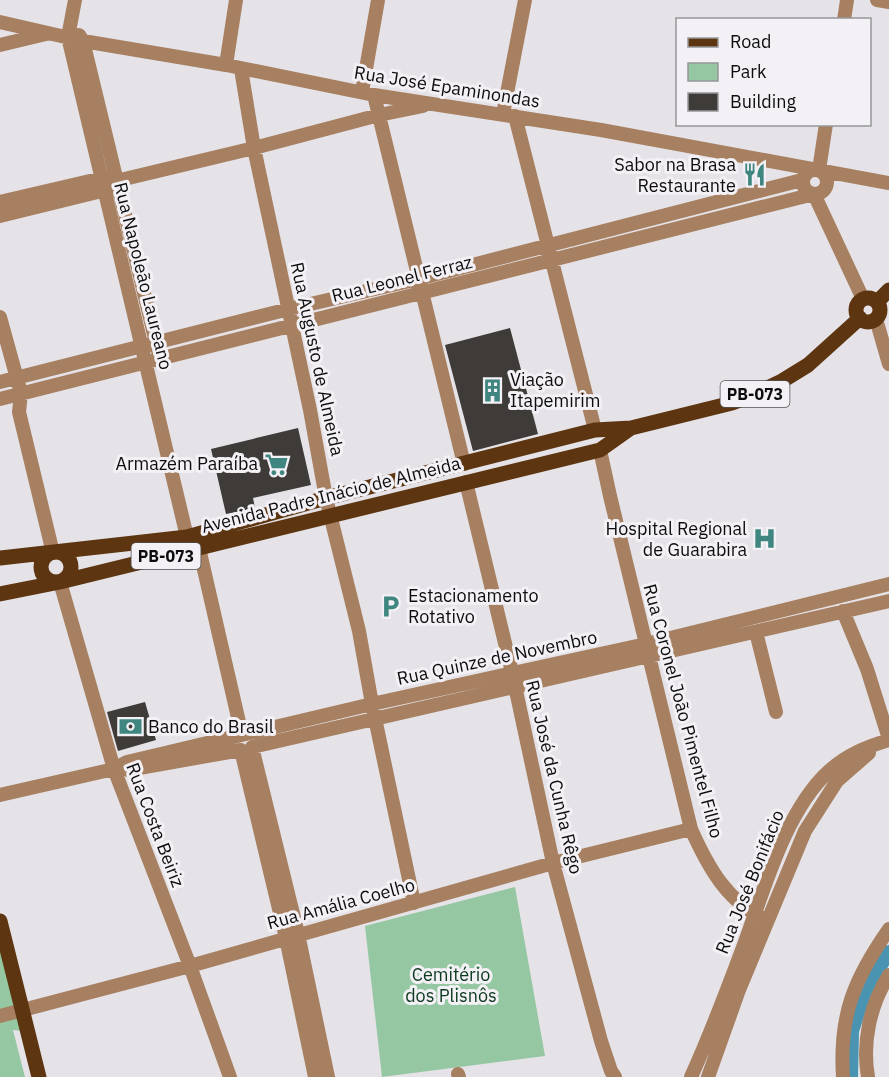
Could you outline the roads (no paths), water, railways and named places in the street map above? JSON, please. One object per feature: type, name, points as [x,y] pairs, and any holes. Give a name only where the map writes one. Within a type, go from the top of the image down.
[{"type":"main road","points":[[870,300],[880,312],[875,322],[856,308],[870,300],[889,290]]},
{"type":"main road","name":"Avenida Padre Inácio de Almeida","points":[[0,558],[187,537],[326,498],[595,430],[630,428],[732,403],[782,381],[875,322]]},
{"type":"main road","name":"Avenida Padre Inácio de Almeida","points":[[0,594],[60,582],[600,450],[630,428]]},
{"type":"main road","points":[[595,430],[588,436],[587,443],[591,448],[600,450]]},
{"type":"main road","points":[[464,464],[472,467],[474,472],[473,478],[466,483]]},
{"type":"main road","points":[[53,553],[48,555],[42,563],[42,573],[49,580],[60,582]]},
{"type":"main road","points":[[0,921],[39,1077]]},
{"type":"street","name":"Rua Napoleão Laureano","points":[[75,0],[70,30],[102,184],[187,537]]},
{"type":"street","points":[[226,65],[236,0]]},
{"type":"street","points":[[378,0],[368,93],[379,115],[464,464]]},
{"type":"street","points":[[525,0],[509,115],[535,191],[595,430]]},
{"type":"street","points":[[844,18],[847,0]]},
{"type":"street","points":[[877,0],[889,2]]},
{"type":"street","points":[[0,22],[51,32]]},
{"type":"street","name":"Rua Napoleão Laureano","points":[[70,30],[83,40],[160,358]]},
{"type":"street","points":[[0,45],[51,32],[70,30]]},
{"type":"street","name":"Rua José Epaminondas","points":[[83,40],[368,93],[509,115],[889,183]]},
{"type":"street","name":"Rua Augusto de Almeida","points":[[241,69],[254,148],[289,309],[326,498],[359,631],[414,903]]},
{"type":"street","points":[[0,202],[116,181],[434,103]]},
{"type":"street","points":[[819,170],[826,126]]},
{"type":"street","points":[[827,186],[825,174],[819,170],[808,171],[802,180],[804,188],[814,194],[870,300]]},
{"type":"street","points":[[814,194],[822,192],[843,175]]},
{"type":"street","name":"Rua Leonel Ferraz","points":[[549,253],[802,180]]},
{"type":"street","points":[[0,216],[102,184]]},
{"type":"street","name":"Rua Leonel Ferraz","points":[[4,398],[292,325],[419,286],[549,253],[814,194]]},
{"type":"street","name":"Rua Leonel Ferraz","points":[[1,378],[17,377],[156,344],[289,309],[419,286]]},
{"type":"street","points":[[0,317],[21,393],[19,412],[53,553]]},
{"type":"street","points":[[875,322],[889,364]]},
{"type":"street","points":[[1,378],[4,398],[19,412]]},
{"type":"street","name":"Rua Coronel João Pimentel Filho","points":[[600,450],[692,829],[702,855],[714,875],[734,898],[754,915],[768,920]]},
{"type":"street","name":"Rua José da Cunha Rêgo","points":[[466,483],[512,672],[553,863],[601,1041],[615,1077]]},
{"type":"street","points":[[199,548],[242,735],[250,737],[253,742],[246,749],[328,1077]]},
{"type":"street","name":"Rua Costa Beiriz","points":[[60,582],[114,769],[230,1077]]},
{"type":"street","name":"Rua Quinze de Novembro","points":[[0,795],[114,769],[141,769],[246,749],[515,688],[889,584]]},
{"type":"street","name":"Rua Quinze de Novembro","points":[[114,769],[127,762],[512,672],[756,632],[889,601]]},
{"type":"street","points":[[843,611],[867,669],[889,741]]},
{"type":"street","points":[[756,632],[776,712]]},
{"type":"street","name":"Rua José Bonifácio","points":[[708,1077],[754,915],[785,837],[799,810],[828,772],[861,753],[889,741]]},
{"type":"street","name":"Rua José Bonifácio","points":[[691,1077],[768,920],[805,831],[837,781],[861,753]]},
{"type":"street","name":"Rua Amália Coelho","points":[[0,1016],[190,966],[553,863],[692,829]]},
{"type":"street","points":[[843,1077],[841,1054],[843,1027],[849,1003],[869,960],[889,929]]},
{"type":"street","points":[[292,936],[315,1077]]},
{"type":"street","points":[[868,1077],[866,1054],[871,1015],[874,1003],[889,975]]},
{"type":"waterway","points":[[851,1077],[852,1031],[865,991],[889,952]]},
{"type":"place","name":"Sabor na Brasa Restaurante","points":[[754,175]]},
{"type":"place","name":"Viação Itapemirim","points":[[492,390]]},
{"type":"place","name":"Armazém Paraíba","points":[[276,464]]},
{"type":"place","name":"Hospital Regional de Guarabira","points":[[765,539]]},
{"type":"place","name":"Estacionamento Rotativo","points":[[390,606]]},
{"type":"place","name":"Banco do Brasil","points":[[130,727]]},
{"type":"park label","name":"Cemitério dos Plisnôs","points":[[451,985]]}]
